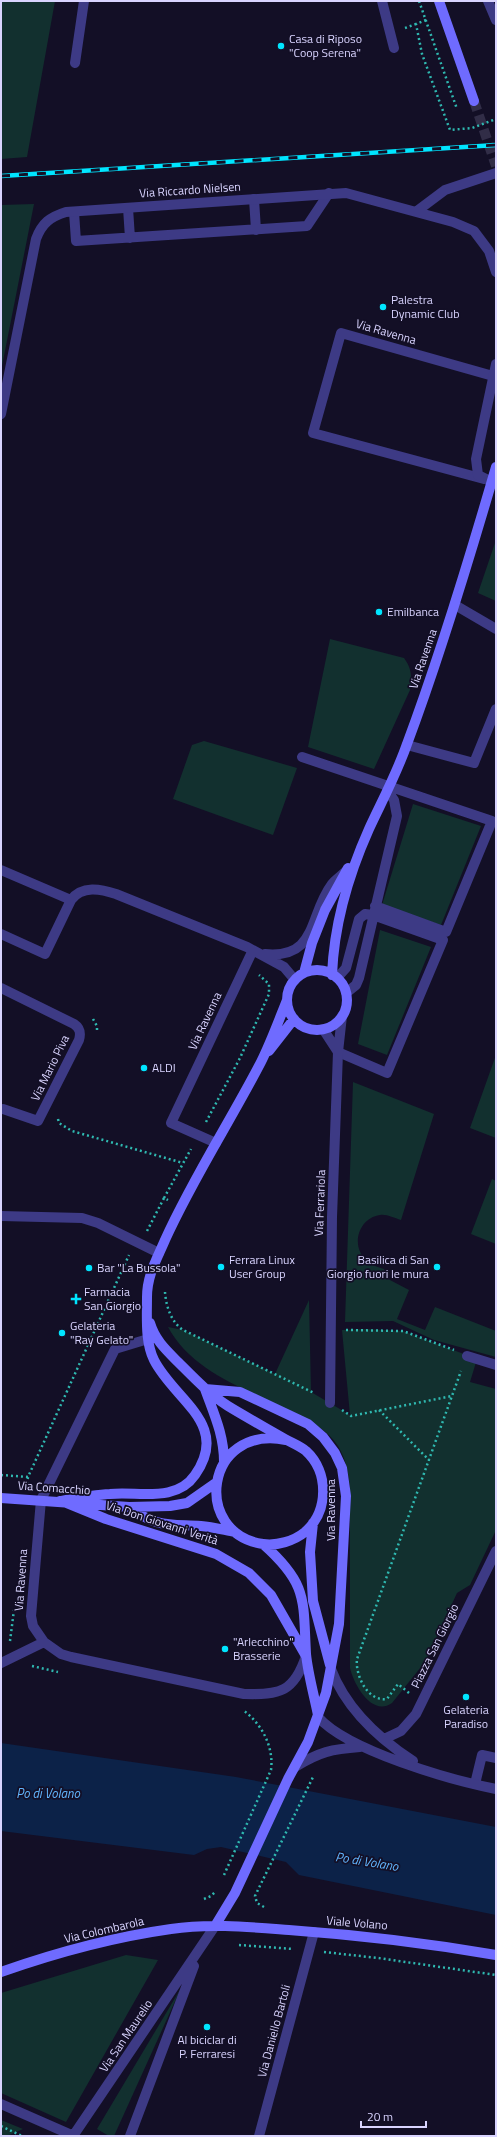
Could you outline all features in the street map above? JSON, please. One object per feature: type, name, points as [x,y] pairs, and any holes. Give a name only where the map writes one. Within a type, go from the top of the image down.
[{"type":"main road","points":[[439,1],[474,101]]},
{"type":"main road","name":"Via Ravenna","points":[[334,976],[333,952],[341,908],[348,882],[368,831],[407,745],[455,605],[488,481],[496,467]]},
{"type":"main road","name":"Via Ravenna","points":[[60,1501],[112,1493],[165,1494],[183,1488],[195,1476],[203,1460],[206,1447],[206,1434],[202,1420],[154,1360],[148,1339],[147,1316],[149,1274],[181,1207],[262,1060],[287,1000],[289,989],[295,980],[304,973],[312,943],[324,910],[368,831]]},
{"type":"main road","points":[[287,1000],[289,1010],[294,1019],[308,1028],[323,1029],[331,1026],[342,1016],[346,1009],[346,993],[334,976],[317,971],[304,973]]},
{"type":"main road","name":"Via Ravenna","points":[[262,1060],[294,1019]]},
{"type":"main road","name":"Via Ravenna","points":[[147,1316],[153,1333],[162,1346],[205,1389],[227,1405],[306,1451],[319,1470],[324,1492],[319,1514],[313,1523],[296,1538],[285,1542],[263,1544],[243,1538],[227,1524],[217,1504],[217,1482],[224,1462],[224,1446],[220,1429],[205,1389]]},
{"type":"main road","name":"Via Ravenna","points":[[205,1389],[240,1392],[308,1424],[323,1437],[335,1453],[342,1468],[346,1496],[342,1591],[331,1669],[318,1717],[295,1767]]},
{"type":"main road","name":"Via Ravenna","points":[[224,1462],[241,1446],[251,1441],[269,1438],[286,1440]]},
{"type":"main road","name":"Via Comacchio","points":[[1,1498],[129,1507],[170,1506],[187,1503],[217,1482]]},
{"type":"main road","name":"Via Don Giovanni Verità","points":[[60,1501],[106,1519],[216,1554],[249,1573],[272,1594],[306,1656]]},
{"type":"main road","points":[[129,1507],[143,1518],[173,1526],[201,1526],[235,1532]]},
{"type":"main road","name":"Via Ravenna","points":[[313,1523],[310,1552],[313,1601],[331,1669]]},
{"type":"main road","name":"Via Ravenna","points":[[263,1544],[284,1563],[300,1591],[304,1604],[306,1656],[318,1717]]},
{"type":"main road","name":"Via San Maurelio","points":[[215,1926],[235,1893],[295,1767]]},
{"type":"main road","name":"Viale Volano","points":[[215,1926],[314,1932],[404,1940],[496,1955]]},
{"type":"main road","name":"Via Colombarola","points":[[1,1972],[56,1955],[140,1934],[171,1929],[215,1926]]},
{"type":"street","points":[[75,63],[84,1]]},
{"type":"street","points":[[382,1],[394,48]]},
{"type":"street","points":[[488,1],[496,20]]},
{"type":"street","points":[[417,211],[445,190],[496,173]]},
{"type":"street","points":[[74,212],[76,241],[256,230],[307,226],[329,193]]},
{"type":"street","name":"Via Riccardo Nielsen","points":[[1,414],[36,239],[40,228],[46,221],[57,215],[74,212],[346,193],[417,211],[474,230],[489,251],[496,272]]},
{"type":"street","name":"Via Riccardo Nielsen","points":[[254,199],[256,230]]},
{"type":"street","name":"Via Riccardo Nielsen","points":[[128,208],[130,238]]},
{"type":"street","name":"Via Ravenna","points":[[488,481],[313,433],[341,333],[493,376]]},
{"type":"street","points":[[488,481],[478,475],[477,450],[496,364]]},
{"type":"street","points":[[455,605],[496,629]]},
{"type":"street","points":[[407,745],[474,763],[496,708]]},
{"type":"street","points":[[302,757],[387,788],[492,821],[446,932],[374,910],[365,914],[359,919],[346,968],[334,976]]},
{"type":"street","points":[[346,993],[356,984],[359,978],[397,816],[394,800],[387,788]]},
{"type":"street","points":[[1,870],[71,900],[45,954],[1,934]]},
{"type":"street","name":"Via Ravenna","points":[[256,952],[283,954],[300,947],[309,933],[332,884],[345,872]]},
{"type":"street","name":"Via Ravenna","points":[[71,900],[75,895],[85,890],[108,892],[256,952],[284,967],[295,980]]},
{"type":"street","points":[[323,1029],[338,1052],[387,1074],[443,940],[374,910]]},
{"type":"street","name":"Via Ravenna","points":[[216,1143],[171,1123],[244,969],[256,952]]},
{"type":"street","name":"Via Mario Piva","points":[[1,988],[78,1026],[80,1034],[79,1040],[38,1121],[3,1109]]},
{"type":"street","name":"Via Ferrariola","points":[[330,1403],[330,1331],[338,1052],[342,1016]]},
{"type":"street","points":[[1,1216],[82,1218],[102,1225],[159,1253]]},
{"type":"street","name":"Via Ravenna","points":[[148,1339],[115,1349],[41,1500],[31,1606],[33,1626],[44,1642],[61,1654],[244,1694],[278,1692],[293,1683],[300,1674],[306,1656]]},
{"type":"street","points":[[467,1356],[496,1365]]},
{"type":"street","name":"Piazza San Giorgio","points":[[384,1739],[401,1731],[421,1704],[496,1551]]},
{"type":"street","points":[[1,1663],[14,1658],[44,1642]]},
{"type":"street","points":[[331,1669],[340,1691],[353,1709],[384,1739],[428,1771]]},
{"type":"street","points":[[318,1717],[337,1734],[364,1747],[428,1771],[496,1789]]},
{"type":"street","points":[[295,1767],[313,1756],[325,1751],[364,1747]]},
{"type":"street","points":[[475,1784],[482,1755],[496,1758]]},
{"type":"street","name":"Via San Maurelio","points":[[73,2136],[200,1951],[215,1926]]},
{"type":"street","name":"Via Daniello Bartoli","points":[[258,2136],[314,1932]]},
{"type":"street","name":"Via San Maurelio","points":[[130,2136],[200,1951]]},
{"type":"street","points":[[1,2104],[73,2136]]},
{"type":"path","points":[[419,1],[457,108]]},
{"type":"path","points":[[426,20],[416,24],[422,54],[450,130],[472,128],[496,119]]},
{"type":"path","points":[[26,1499],[28,1477],[135,1242],[146,1234],[164,1198],[199,1136],[240,1058],[269,994],[269,984],[267,980],[244,969]]},
{"type":"path","points":[[95,1040],[98,1029]]},
{"type":"path","points":[[58,1113],[59,1123],[72,1131],[183,1163]]},
{"type":"path","points":[[164,1198],[181,1207]]},
{"type":"path","points":[[165,1286],[166,1299],[170,1313],[176,1323],[184,1330],[307,1390],[351,1416],[452,1396]]},
{"type":"path","points":[[330,1331],[366,1329],[403,1331],[467,1356],[359,1650],[356,1664],[358,1674],[364,1686],[376,1696],[387,1699],[398,1684],[421,1704]]},
{"type":"path","points":[[379,1410],[429,1460]]},
{"type":"path","points":[[1,1476],[28,1477]]},
{"type":"path","points":[[14,1603],[9,1646],[14,1658],[22,1664],[65,1673]]},
{"type":"path","points":[[223,1876],[271,1770],[273,1759],[270,1745],[251,1717],[236,1706]]},
{"type":"path","points":[[264,1907],[257,1903],[255,1896],[309,1786]]},
{"type":"path","points":[[204,1898],[211,1896],[217,1890]]},
{"type":"path","points":[[239,1945],[309,1950],[378,1958],[496,1975]]},
{"type":"path","points":[[1,2126],[22,2136]]},
{"type":"green space","points":[[1,1],[55,1],[27,157],[1,159]]},
{"type":"green space","points":[[34,204],[1,371],[1,205]]},
{"type":"green space","points":[[496,540],[496,601],[478,593]]},
{"type":"green space","points":[[330,639],[404,658],[410,670],[410,690],[374,769],[308,747]]},
{"type":"green space","points":[[204,741],[297,768],[273,835],[173,799],[192,745]]},
{"type":"green space","points":[[413,804],[481,826],[441,925],[382,905]]},
{"type":"green space","points":[[380,930],[431,947],[387,1055],[358,1044]]},
{"type":"green space","points":[[496,1055],[496,1138],[470,1128]]},
{"type":"green space","points":[[353,1082],[434,1114],[401,1220],[380,1215],[372,1217],[366,1221],[359,1234],[358,1241],[362,1255],[370,1264],[384,1269],[388,1279],[409,1290],[397,1319],[425,1330],[435,1307],[496,1331],[496,1357],[434,1340],[393,1321],[345,1322]]},
{"type":"green space","points":[[492,1179],[496,1181],[496,1244],[471,1234]]},
{"type":"green space","points":[[309,1300],[311,1392],[350,1415],[342,1330],[366,1329],[403,1331],[477,1359],[470,1382],[496,1389],[496,1530],[470,1585],[457,1593],[425,1662],[392,1703],[385,1706],[378,1706],[371,1703],[365,1697],[355,1683],[350,1668],[350,1487],[345,1461],[341,1451],[329,1435],[311,1422],[222,1378],[206,1368],[178,1343],[168,1327],[183,1330],[275,1374]]},
{"type":"green space","points":[[126,1955],[158,1960],[66,2122],[1,2093],[1,1993]]},
{"type":"green space","points":[[181,1988],[114,2136],[109,2136],[97,2129]]},
{"type":"green space","points":[[1,2120],[23,2129],[7,2136],[1,2136]]},
{"type":"water","name":"Po di Volano","points":[[1,1743],[236,1777],[496,1827],[496,1915],[299,1875],[286,1862],[221,1847],[207,1849],[194,1855],[1,1831]]},
{"type":"tunnel","points":[[474,101],[496,166]]},
{"type":"railway","points":[[1,176],[496,145]]},
{"type":"place","name":"Casa di Riposo \"Coop Serena\"","points":[[281,46]]},
{"type":"place","name":"Palestra Dynamic Club","points":[[383,307]]},
{"type":"place","name":"Emilbanca","points":[[379,612]]},
{"type":"place","name":"ALDI","points":[[144,1068]]},
{"type":"place","name":"Ferrara Linux User Group","points":[[221,1267]]},
{"type":"place","name":"Basilica di San Giorgio fuori le mura","points":[[437,1267]]},
{"type":"place","name":"Bar \"La Bussola\"","points":[[89,1268]]},
{"type":"place","name":"Farmacia San Giorgio","points":[[76,1299]]},
{"type":"place","name":"Gelateria \"Ray Gelato\"","points":[[62,1333]]},
{"type":"place","name":"\"Arlecchino\" Brasserie","points":[[225,1649]]},
{"type":"place","name":"Gelateria Paradiso","points":[[466,1697]]},
{"type":"place","name":"Al biciclar di P. Ferraresi","points":[[207,2027]]}]
